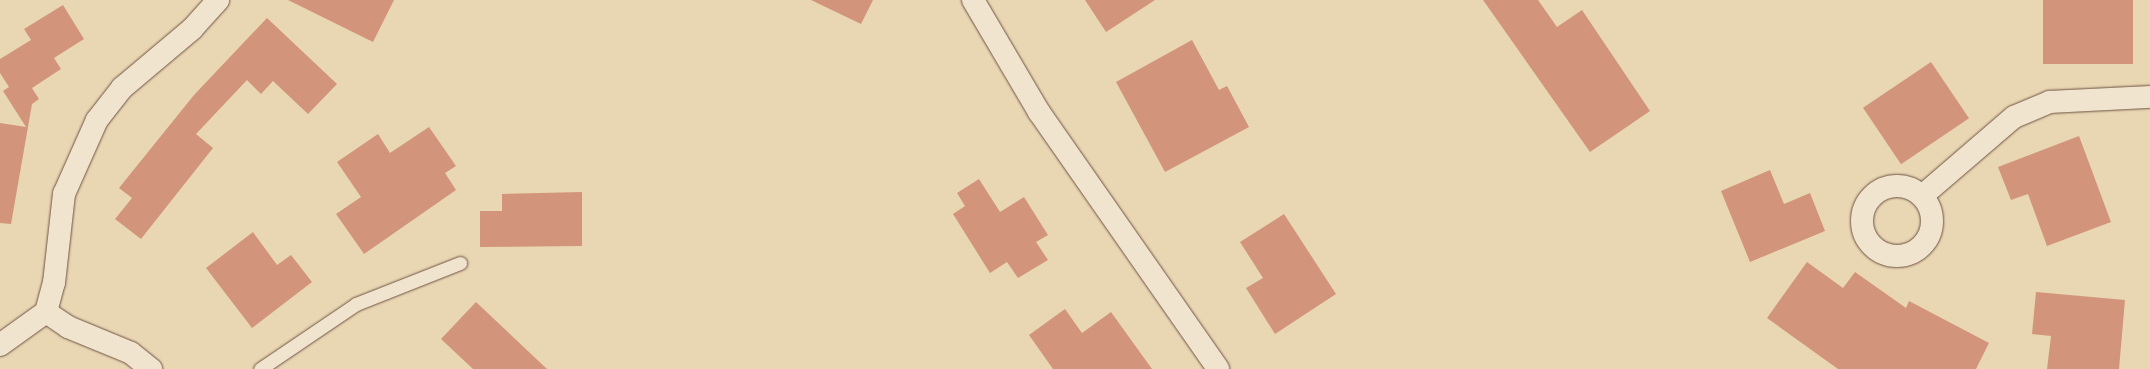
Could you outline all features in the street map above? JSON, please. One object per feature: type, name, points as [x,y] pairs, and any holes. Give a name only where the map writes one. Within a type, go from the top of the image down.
[{"type":"street","points":[[0,346],[46,312],[54,283],[64,194],[97,120],[122,88],[192,30],[218,0]]},
{"type":"street","points":[[973,0],[1039,112],[1218,369]]},
{"type":"street","points":[[1922,196],[2014,117],[2050,102],[2150,97]]},
{"type":"street","points":[[46,312],[68,327],[131,353],[151,369]]},
{"type":"lane","points":[[260,369],[356,304],[460,263]]},
{"type":"building","points":[[288,0],[394,0],[373,42]]},
{"type":"building","points":[[811,0],[873,0],[861,24]]},
{"type":"building","points":[[1085,0],[1155,0],[1106,32]]},
{"type":"building","points":[[1483,0],[1538,0],[1557,27],[1582,10],[1650,111],[1590,152]]},
{"type":"building","points":[[2043,0],[2133,0],[2133,64],[2043,64]]},
{"type":"building","points":[[63,5],[84,39],[54,58],[61,69],[32,88],[39,99],[32,104],[11,224],[0,223],[0,123],[26,127],[3,91],[9,87],[0,73],[0,59],[31,40],[24,29]]},
{"type":"building","points":[[267,18],[337,84],[308,114],[273,81],[261,94],[247,80],[196,134],[213,148],[141,239],[115,219],[132,198],[119,188],[194,95]]},
{"type":"building","points":[[1192,40],[1219,90],[1227,86],[1249,127],[1165,172],[1116,82]]},
{"type":"building","points":[[1931,62],[1969,118],[1901,164],[1863,108]]},
{"type":"building","points":[[429,127],[456,166],[445,173],[456,190],[364,254],[336,214],[361,197],[337,162],[378,134],[390,153]]},
{"type":"building","points":[[2079,136],[2111,222],[2047,246],[2028,194],[2011,200],[1998,167]]},
{"type":"building","points":[[1770,170],[1784,204],[1810,193],[1825,231],[1750,262],[1721,191]]},
{"type":"building","points":[[979,179],[1000,212],[1024,197],[1048,235],[1036,242],[1048,260],[1018,278],[1007,262],[990,273],[953,214],[965,206],[957,193]]},
{"type":"building","points":[[582,192],[582,246],[480,247],[480,211],[502,211],[502,194]]},
{"type":"building","points":[[1284,214],[1336,294],[1275,334],[1246,288],[1263,278],[1240,242]]},
{"type":"building","points":[[253,232],[277,265],[291,255],[312,282],[252,328],[206,268]]},
{"type":"building","points":[[1807,262],[1843,288],[1855,272],[1906,308],[1909,301],[1989,343],[1976,369],[1838,369],[1767,318]]},
{"type":"building","points":[[2036,292],[2125,300],[2119,369],[2047,369],[2051,336],[2032,334]]},
{"type":"building","points":[[476,302],[547,369],[473,369],[441,339]]},
{"type":"building","points":[[1065,309],[1082,333],[1111,312],[1152,369],[1053,369],[1029,335]]}]
